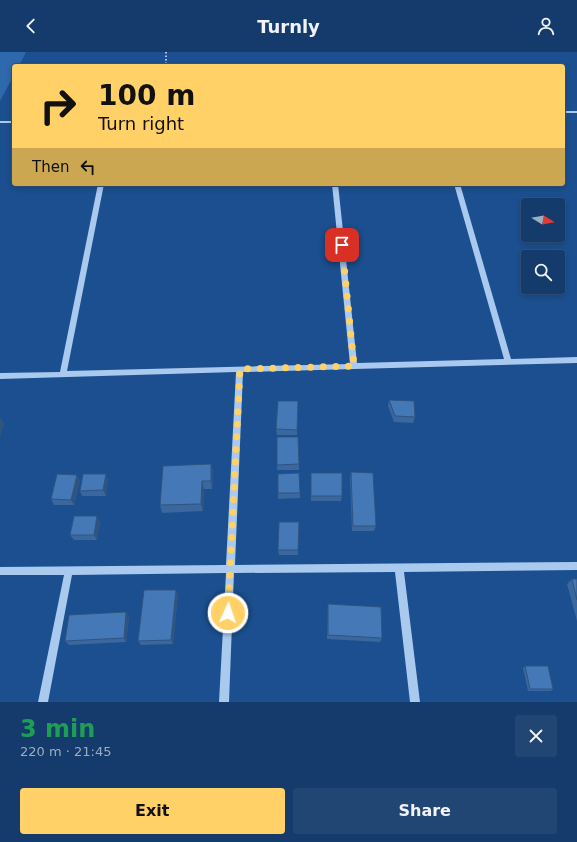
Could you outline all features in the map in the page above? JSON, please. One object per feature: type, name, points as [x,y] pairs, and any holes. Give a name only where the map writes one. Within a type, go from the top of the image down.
[{"type":"street","points":[[565,112],[577,112]]},
{"type":"street","points":[[0,122],[12,122]]},
{"type":"street","points":[[63,374],[101,186]]},
{"type":"street","points":[[335,186],[354,366]]},
{"type":"street","points":[[458,186],[508,362]]},
{"type":"street","points":[[0,376],[577,360]]},
{"type":"street","points":[[224,702],[240,369]]},
{"type":"street","points":[[0,571],[577,566]]},
{"type":"street","points":[[400,568],[414,702]]},
{"type":"street","points":[[43,702],[69,570]]},
{"type":"path","points":[[166,52],[166,64]]},
{"type":"shaded area","points":[[0,52],[26,52],[20,64],[12,64],[12,79],[0,101]]},
{"type":"building","points":[[389,400],[414,401],[415,417],[395,416]]},
{"type":"building","points":[[278,401],[298,401],[297,430],[276,429]]},
{"type":"building","points":[[277,437],[298,437],[299,464],[277,465]]},
{"type":"building","points":[[211,464],[211,481],[202,481],[201,504],[160,505],[163,466]]},
{"type":"building","points":[[351,472],[373,473],[376,526],[353,526]]},
{"type":"building","points":[[299,473],[300,493],[278,493],[278,474]]},
{"type":"building","points":[[311,473],[342,473],[342,496],[311,496]]},
{"type":"building","points":[[57,474],[77,475],[71,500],[51,499]]},
{"type":"building","points":[[83,474],[106,474],[103,490],[80,491]]},
{"type":"building","points":[[74,516],[97,516],[94,535],[70,535]]},
{"type":"building","points":[[279,522],[299,522],[298,550],[278,550]]},
{"type":"building","points":[[572,579],[577,579],[577,600]]},
{"type":"building","points":[[144,590],[176,590],[171,640],[138,641]]},
{"type":"building","points":[[328,604],[381,607],[382,638],[328,635]]},
{"type":"building","points":[[126,612],[124,638],[65,641],[69,615]]},
{"type":"building","points":[[525,666],[548,666],[553,689],[530,689]]},
{"type":"route","points":[[228,613],[240,369],[354,366],[342,245]]}]
